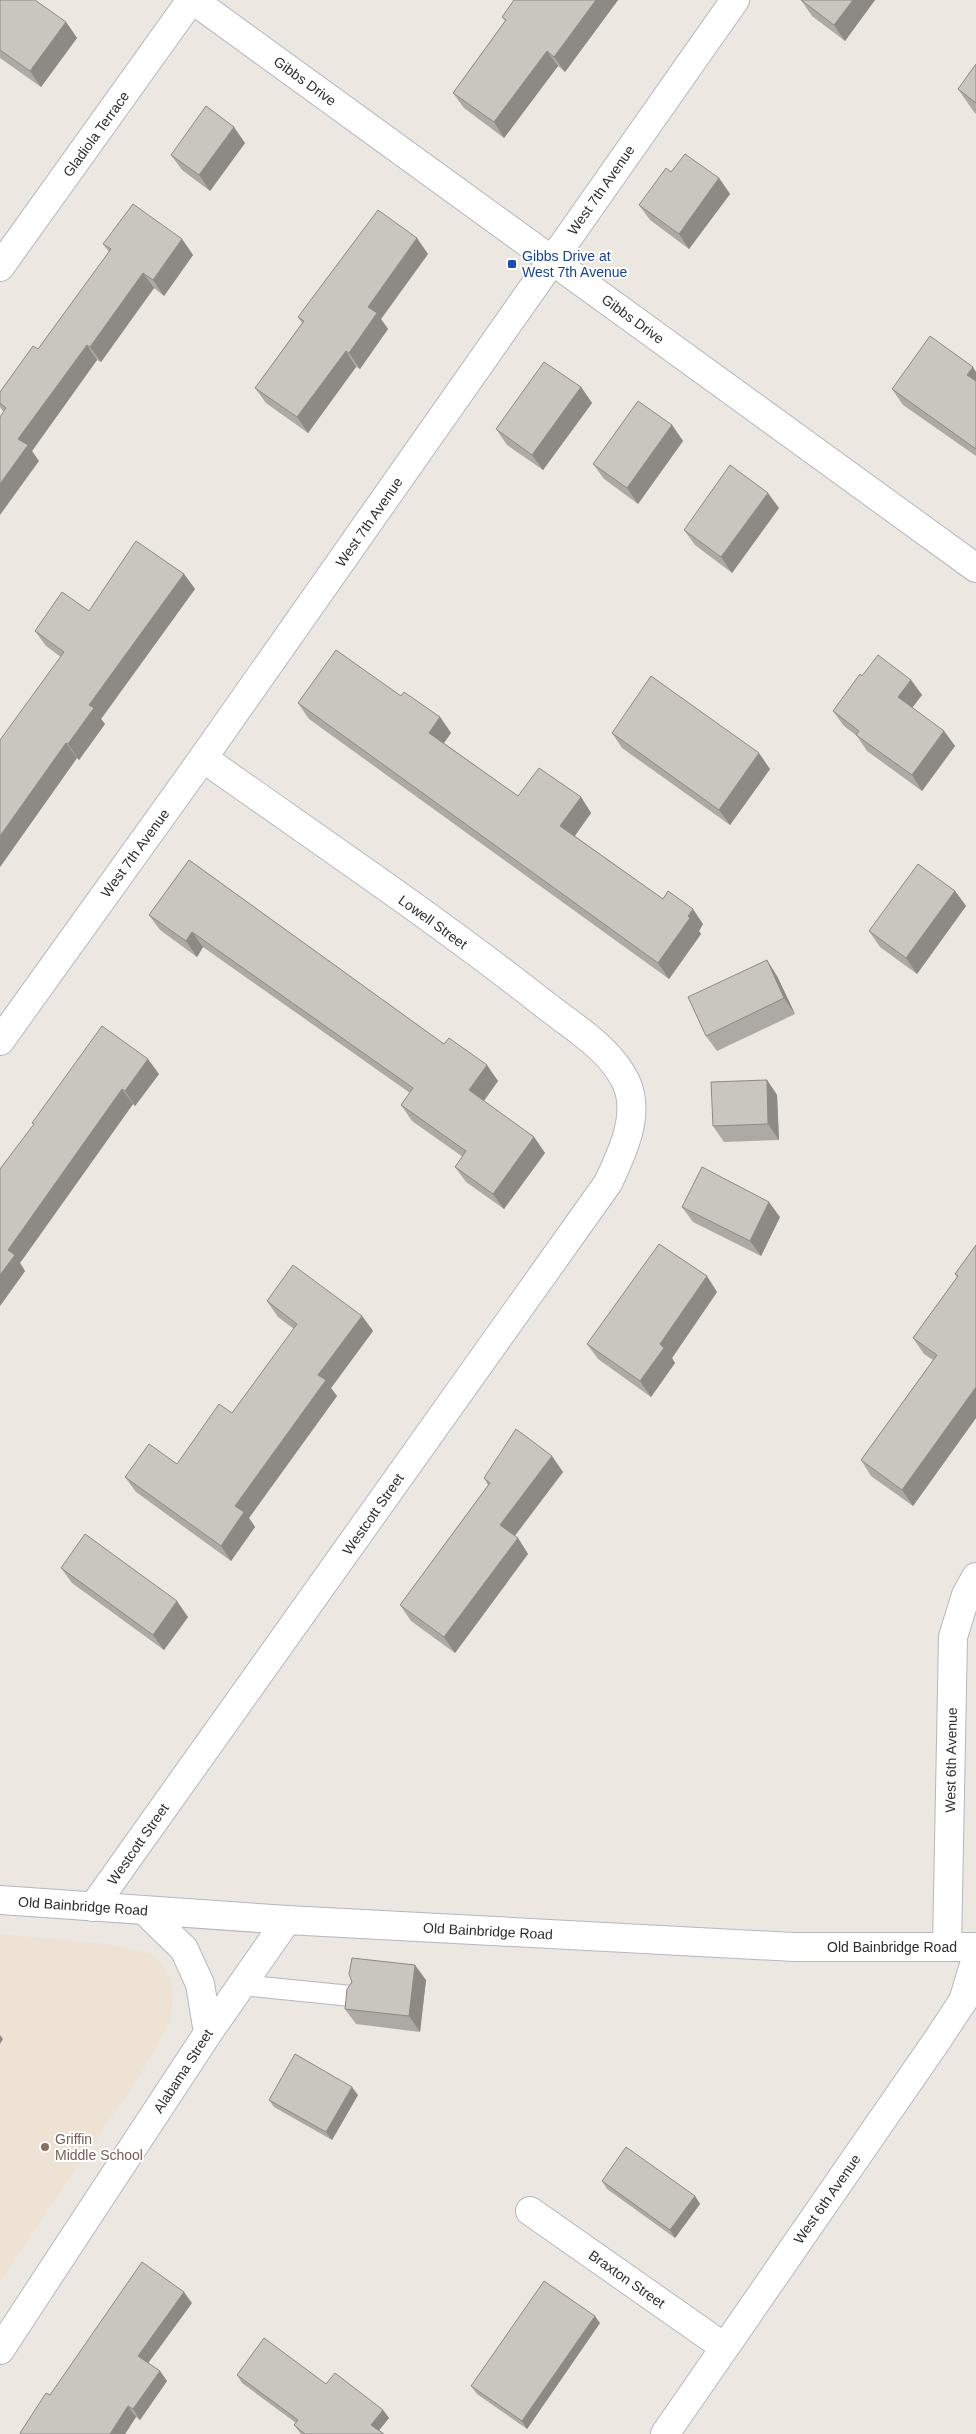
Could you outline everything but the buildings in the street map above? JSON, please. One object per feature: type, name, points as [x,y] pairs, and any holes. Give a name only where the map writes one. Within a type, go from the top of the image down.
[{"type":"street","name":"Gibbs Drive","points":[[192,0],[976,568]]},
{"type":"street","name":"Gladiola Terrace","points":[[0,267],[192,0]]},
{"type":"street","name":"West 7th Avenue","points":[[0,1041],[203,758],[735,0]]},
{"type":"street","name":"Lowell Street","points":[[203,758],[512,978],[609,1056],[626,1083],[631,1110]]},
{"type":"street","name":"Westcott Street","points":[[93,1907],[608,1183],[626,1145],[631,1110]]},
{"type":"street","name":"West 6th Avenue","points":[[947,1947],[954,1637],[966,1595],[976,1577]]},
{"type":"street","name":"Old Bainbridge Road","points":[[0,1900],[287,1920],[794,1947],[976,1948]]},
{"type":"street","points":[[145,1911],[184,1948],[200,1984],[208,2033]]},
{"type":"street","name":"Alabama Street","points":[[0,2350],[208,2033],[287,1920]]},
{"type":"street","name":"West 6th Avenue","points":[[665,2434],[958,2008],[976,1958]]},
{"type":"street","name":"Braxton Street","points":[[530,2211],[724,2347]]},
{"type":"lane","points":[[242,1985],[351,1996]]},
{"type":"shaded area","name":"Griffin Middle School","points":[[0,1934],[107,1944],[153,1954],[168,1974],[173,1994],[169,2024],[140,2075],[0,2281]]},
{"type":"place","name":"Gibbs Drive at West 7th Avenue","points":[[512,264]]},
{"type":"place","name":"Griffin Middle School","points":[[45,2147]]}]
